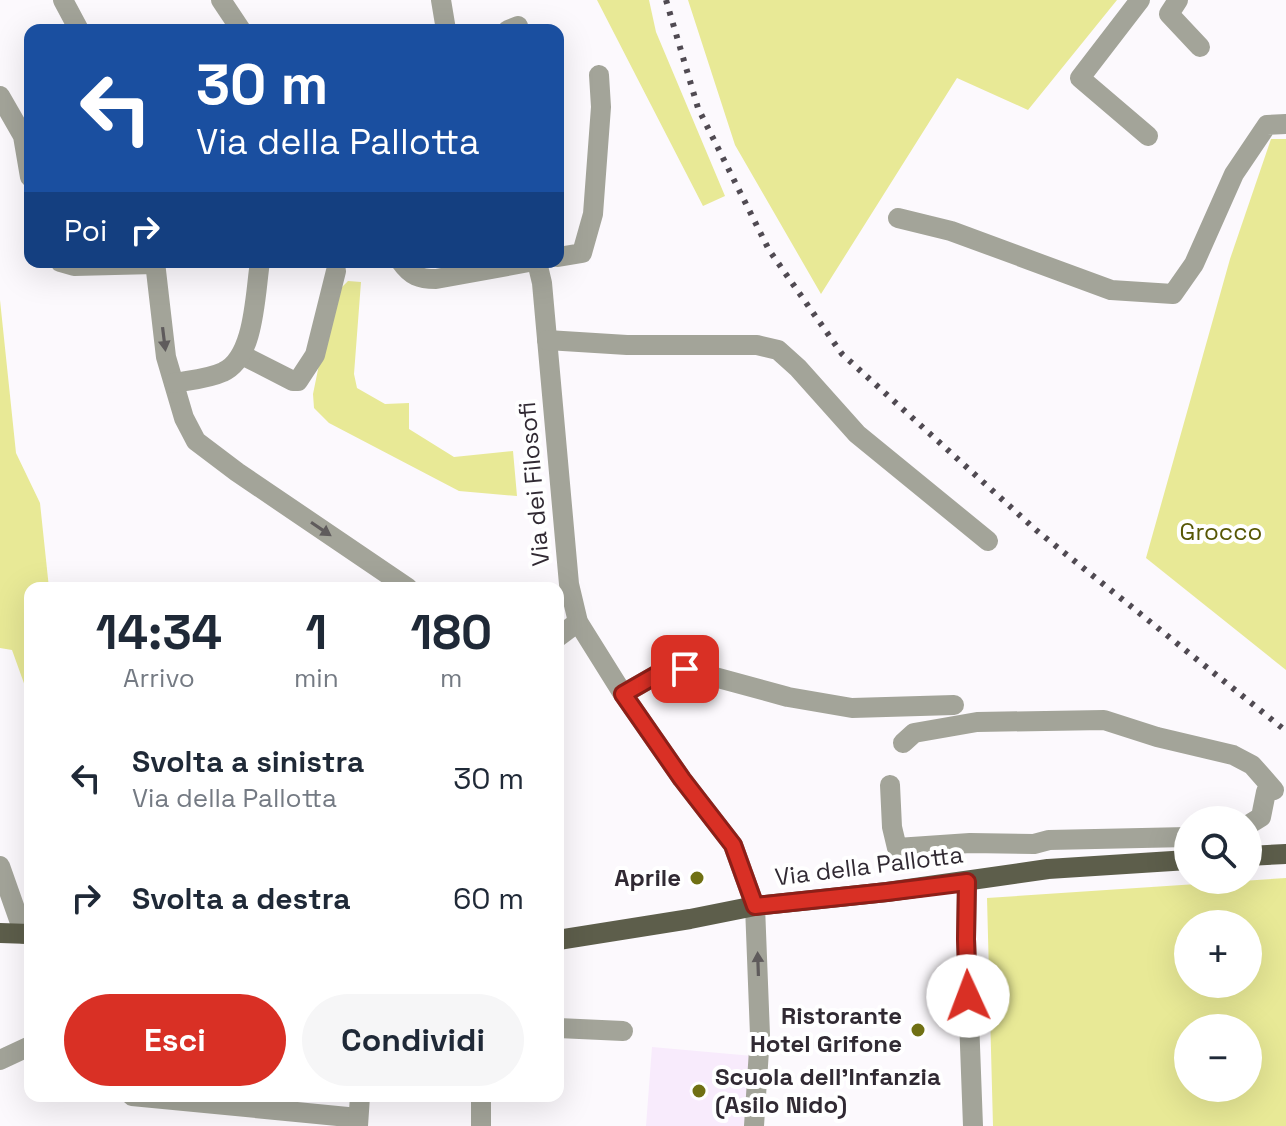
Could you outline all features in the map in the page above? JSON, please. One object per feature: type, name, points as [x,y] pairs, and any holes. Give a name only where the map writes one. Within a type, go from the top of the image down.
[{"type":"main road","points":[[1262,855],[1286,854]]},
{"type":"main road","name":"Via della Pallotta","points":[[564,939],[755,906],[967,882],[1048,869],[1174,861]]},
{"type":"main road","points":[[0,933],[24,934]]},
{"type":"street","points":[[63,0],[76,24]]},
{"type":"street","points":[[221,0],[237,24]]},
{"type":"street","points":[[441,0],[445,24]]},
{"type":"street","points":[[1140,0],[1080,78],[1148,136]]},
{"type":"street","points":[[1178,0],[1169,14],[1200,47]]},
{"type":"street","points":[[564,256],[582,253],[593,214],[601,107],[599,75]]},
{"type":"street","points":[[0,96],[24,142]]},
{"type":"street","points":[[898,218],[951,231],[1111,290],[1173,294],[1194,264],[1234,174],[1267,125],[1286,124]]},
{"type":"street","points":[[156,268],[166,357],[184,418],[196,441],[399,582]]},
{"type":"street","points":[[174,383],[227,371],[242,355],[249,338],[259,268]]},
{"type":"street","points":[[406,268],[421,279],[436,279],[496,268]]},
{"type":"street","name":"Via dei Filosofi","points":[[538,268],[569,584],[578,622],[682,779],[733,845],[755,906],[760,1035],[754,1126]]},
{"type":"street","points":[[242,355],[298,381],[315,355],[336,271]]},
{"type":"street","points":[[547,340],[627,345],[757,345],[778,350],[857,434],[988,541]]},
{"type":"street","points":[[564,632],[578,622]]},
{"type":"street","points":[[623,694],[665,670],[685,669],[788,697],[852,708],[954,705]]},
{"type":"street","points":[[903,743],[914,733],[977,722],[1104,720],[1157,737],[1233,755],[1252,765],[1274,790],[1266,792],[1262,812]]},
{"type":"street","points":[[890,785],[892,827],[897,848],[1174,837]]},
{"type":"street","points":[[1048,869],[1049,840]]},
{"type":"street","points":[[0,866],[24,926]]},
{"type":"street","points":[[967,882],[966,939],[973,1126]]},
{"type":"street","points":[[564,1028],[623,1031]]},
{"type":"street","points":[[0,1060],[24,1049]]},
{"type":"street","points":[[184,1102],[358,1122],[360,1102]]},
{"type":"street","points":[[481,1102],[481,1126]]},
{"type":"shaded area","name":"Scuola dell'Infanzia (Asilo Nido)","points":[[652,1047],[753,1056],[746,1126],[646,1126]]},
{"type":"green space","points":[[597,0],[649,0],[656,32],[725,196],[703,206]]},
{"type":"green space","points":[[688,0],[1117,0],[1028,110],[957,78],[821,294],[735,145]]},
{"type":"green space","name":"Grocco","points":[[1271,139],[1286,139],[1286,670],[1146,558],[1230,259]]},
{"type":"green space","points":[[348,281],[361,282],[354,374],[357,388],[385,404],[409,403],[409,429],[454,457],[513,451],[517,496],[459,491],[329,423],[314,408],[313,394],[333,296]]},
{"type":"green space","points":[[0,300],[16,453],[40,503],[48,582],[24,582],[24,683],[12,650],[0,648]]},
{"type":"green space","points":[[1286,878],[1286,1126],[993,1126],[987,898],[1174,885],[1174,894],[1262,894],[1262,880]]},
{"type":"railway","points":[[666,0],[698,108],[769,250],[842,354],[1036,530],[1286,731]]},
{"type":"place","name":"Aprile","points":[[697,878]]},
{"type":"place","name":"Ristorante Hotel Grifone","points":[[918,1030]]},
{"type":"place","name":"Scuola dell'Infanzia (Asilo Nido)","points":[[699,1091]]},
{"type":"route","points":[[685,669],[665,670],[623,694],[733,845],[755,906],[967,882],[968,996]]}]
